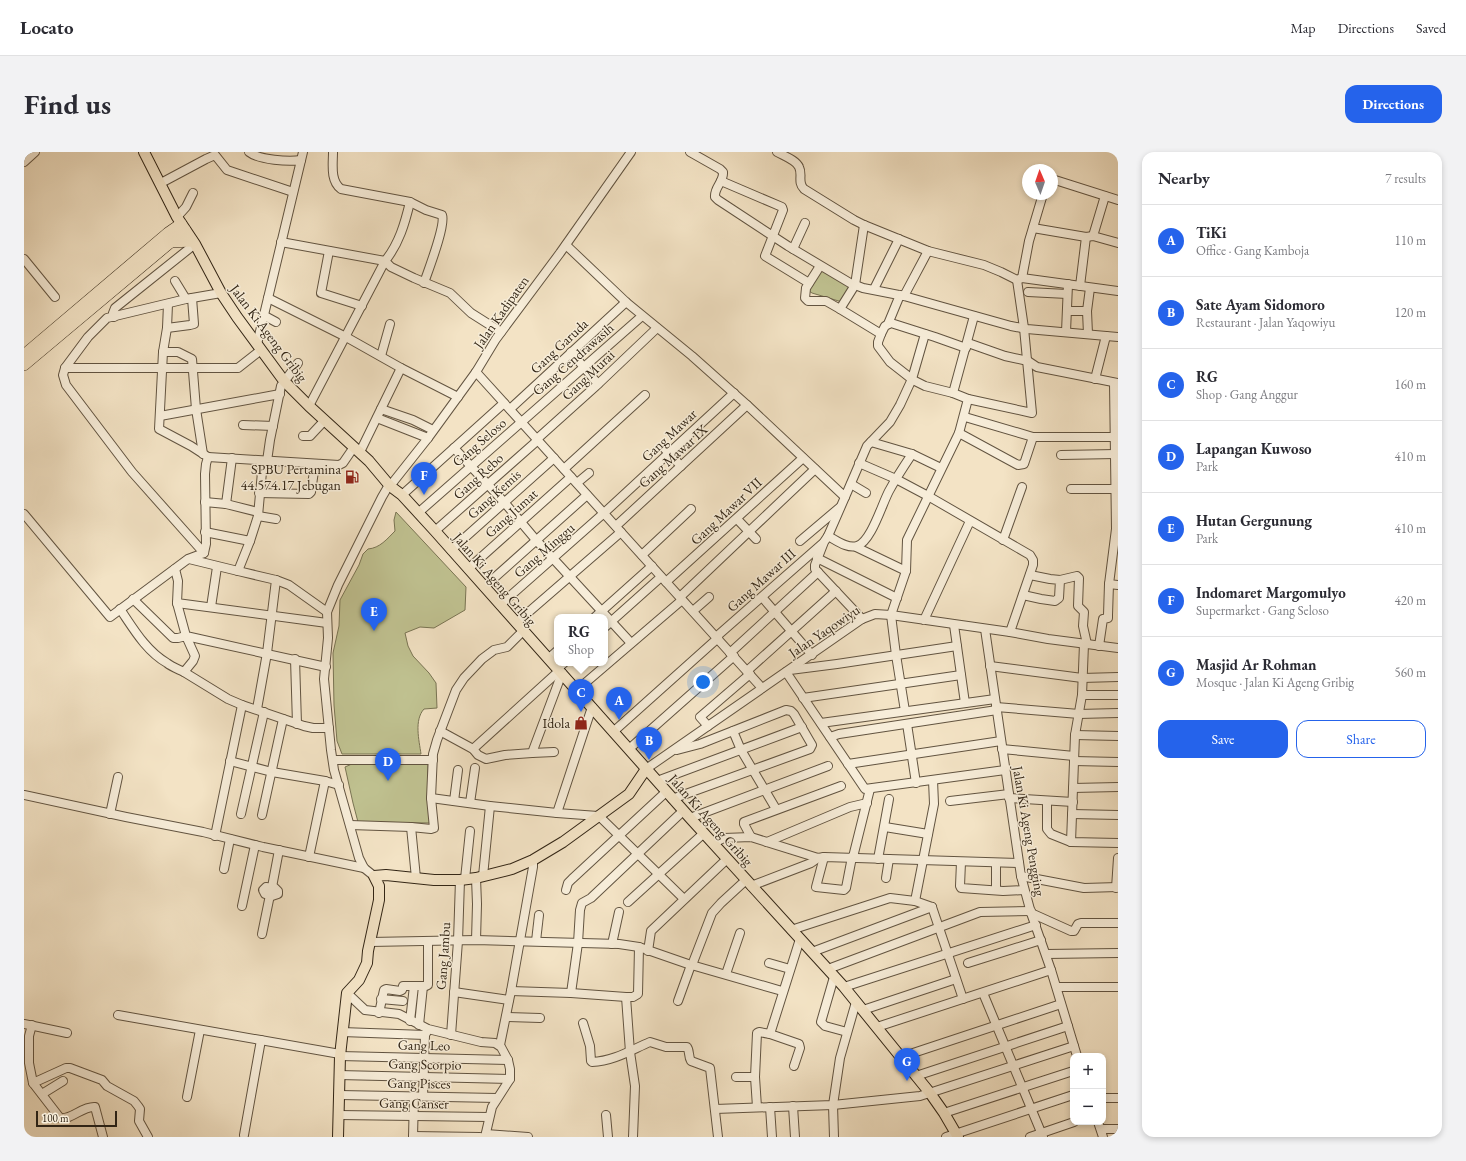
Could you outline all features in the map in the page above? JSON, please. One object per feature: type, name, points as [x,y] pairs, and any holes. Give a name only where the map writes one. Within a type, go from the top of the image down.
[{"type":"highway","points":[[24,365],[170,238],[181,224]]},
{"type":"highway","points":[[24,355],[170,238],[193,242]]},
{"type":"main road","name":"Jalan Ki Ageng Gribig","points":[[144,152],[181,224],[193,242],[220,293],[284,381],[309,406],[370,461],[389,487],[402,495],[418,512],[554,664]]},
{"type":"main road","name":"Jalan Ki Ageng Gribig","points":[[560,669],[686,815],[844,987],[930,1093],[944,1113],[954,1136]]},
{"type":"main road","points":[[338,1137],[340,1055],[347,993],[359,980],[364,971],[380,900],[379,886],[374,876],[386,875],[434,880],[462,879],[480,877],[512,869],[533,860],[563,842],[629,794],[646,769]]},
{"type":"street","points":[[24,162],[35,152]]},
{"type":"street","points":[[249,152],[263,158],[294,161],[302,156]]},
{"type":"street","points":[[333,152],[334,178],[341,189],[410,202],[426,210],[442,215],[442,228],[424,283]]},
{"type":"street","name":"Jalan Kadipaten","points":[[327,612],[338,585],[382,497],[458,397],[476,372],[501,332],[566,245],[632,152]]},
{"type":"street","points":[[690,152],[722,171],[724,175],[716,189],[715,197],[841,279],[855,285],[1024,328],[1118,337]]},
{"type":"street","points":[[777,152],[798,165],[800,170],[800,183],[804,189],[864,225],[928,251],[972,261],[1019,279],[1118,291]]},
{"type":"street","points":[[161,183],[214,155],[227,170],[293,192]]},
{"type":"street","points":[[65,368],[238,368],[259,347],[263,315],[302,156]]},
{"type":"street","points":[[721,181],[782,207],[783,210],[772,234],[765,254],[766,257],[809,283]]},
{"type":"street","points":[[1058,181],[1118,200]]},
{"type":"street","points":[[181,224],[186,207],[193,194]]},
{"type":"street","points":[[1080,286],[1090,237],[1105,196]]},
{"type":"street","points":[[928,251],[881,334],[878,346],[890,362],[912,379],[929,387],[954,393],[968,399],[1032,413],[1019,279],[1042,200]]},
{"type":"street","points":[[309,406],[385,261],[393,251],[398,241],[410,202]]},
{"type":"street","points":[[793,249],[805,224]]},
{"type":"street","points":[[840,309],[855,285],[864,225]]},
{"type":"street","points":[[1033,228],[1118,242]]},
{"type":"street","points":[[874,289],[899,239]]},
{"type":"street","points":[[114,317],[113,313],[115,308],[193,242]]},
{"type":"street","points":[[281,242],[385,261],[391,267],[424,283],[450,293],[471,313],[501,332]]},
{"type":"street","points":[[566,245],[626,302],[692,356],[734,393],[844,497]]},
{"type":"street","points":[[329,251],[321,294],[362,306]]},
{"type":"street","points":[[24,259],[55,297]]},
{"type":"street","points":[[820,266],[809,283],[805,293],[806,300],[826,301],[881,334]]},
{"type":"street","points":[[167,328],[194,324],[189,299],[175,281]]},
{"type":"street","points":[[1066,332],[1068,284]]},
{"type":"street","points":[[1088,334],[1087,311],[1090,288]]},
{"type":"street","points":[[1028,292],[1067,294]]},
{"type":"street","points":[[204,553],[132,472],[66,385],[63,375],[65,368],[88,337],[105,320],[189,299],[220,293]]},
{"type":"street","points":[[268,298],[346,337],[401,368],[458,397]]},
{"type":"street","name":"Gang Garuda","points":[[402,495],[454,448],[571,352],[626,302]]},
{"type":"street","points":[[168,304],[167,328],[163,352],[159,429],[205,456],[334,466],[341,464],[357,450],[377,418],[401,368]]},
{"type":"street","points":[[1067,311],[1087,311]]},
{"type":"street","points":[[263,315],[276,322]]},
{"type":"street","name":"Gang Cendrawasih","points":[[521,422],[642,316]]},
{"type":"street","points":[[954,393],[974,316]]},
{"type":"street","points":[[888,324],[893,323],[967,346],[1028,361],[1037,366],[1116,383],[1116,555],[1114,584],[1107,618],[1102,619],[1099,646]]},
{"type":"street","points":[[381,356],[390,324]]},
{"type":"street","name":"Gang Murai","points":[[537,440],[657,328]]},
{"type":"street","points":[[862,619],[815,569],[815,565],[867,446],[883,431],[892,419],[912,379],[925,334]]},
{"type":"street","points":[[1095,379],[1106,336]]},
{"type":"street","points":[[163,352],[178,352],[190,357],[193,368],[196,409],[206,464],[204,553]]},
{"type":"street","points":[[571,352],[598,384]]},
{"type":"street","points":[[238,571],[250,541],[258,514],[265,461],[280,394],[284,381],[298,363]]},
{"type":"street","points":[[476,372],[762,688]]},
{"type":"street","name":"Gang Mawar","points":[[604,513],[666,450],[734,393]]},
{"type":"street","points":[[160,416],[280,394]]},
{"type":"street","points":[[564,469],[645,395]]},
{"type":"street","points":[[905,711],[891,615],[906,572],[908,540],[959,433],[968,399]]},
{"type":"street","name":"Gang Mawar IX","points":[[516,623],[569,576],[681,466],[747,405]]},
{"type":"street","points":[[381,409],[413,420],[433,430]]},
{"type":"street","points":[[964,417],[1032,437],[1117,440]]},
{"type":"street","points":[[377,418],[428,438]]},
{"type":"street","points":[[303,436],[310,436],[325,420]]},
{"type":"street","name":"Gang Seloso","points":[[418,512],[521,422]]},
{"type":"street","points":[[242,425],[273,426]]},
{"type":"street","points":[[959,433],[1020,465],[1024,464],[1032,437]]},
{"type":"street","name":"Gang Rebo","points":[[435,531],[537,440]]},
{"type":"street","points":[[871,442],[912,454],[941,468]]},
{"type":"street","points":[[454,448],[504,502],[536,540],[605,614]]},
{"type":"street","points":[[666,450],[681,466]]},
{"type":"street","points":[[856,547],[864,542],[870,534],[888,494],[912,454]]},
{"type":"street","points":[[1061,455],[1116,454]]},
{"type":"street","points":[[226,504],[232,458]]},
{"type":"street","name":"Gang Kemis","points":[[452,550],[554,458]]},
{"type":"street","name":"Gang Mawar VII","points":[[608,624],[737,519],[803,458]]},
{"type":"street","points":[[859,463],[896,479],[928,496],[1030,555],[1033,560],[1033,564],[1010,632]]},
{"type":"street","points":[[260,492],[309,494],[311,492],[315,464]]},
{"type":"street","points":[[608,664],[681,598],[815,469]]},
{"type":"street","name":"Gang Jumat","points":[[468,569],[521,522],[574,480],[589,472]]},
{"type":"street","points":[[851,484],[866,493]]},
{"type":"street","points":[[1003,540],[1022,487]]},
{"type":"street","points":[[1071,489],[1117,494]]},
{"type":"street","points":[[484,587],[587,495]]},
{"type":"street","points":[[205,502],[226,504],[276,519]]},
{"type":"street","points":[[800,541],[841,506]]},
{"type":"street","points":[[642,555],[691,509]]},
{"type":"street","name":"Gang Minggu","points":[[500,605],[604,513]]},
{"type":"street","points":[[24,514],[110,616],[188,559],[204,553]]},
{"type":"street","points":[[737,519],[756,540]]},
{"type":"street","points":[[924,620],[970,521]]},
{"type":"street","points":[[205,532],[250,541]]},
{"type":"street","points":[[826,539],[856,547],[906,572]]},
{"type":"street","name":"Gang Mawar III","points":[[613,732],[826,539]]},
{"type":"street","points":[[817,558],[897,598]]},
{"type":"street","points":[[188,559],[276,580],[289,585],[327,612],[328,638],[324,679],[333,760],[359,858],[364,868],[374,876]]},
{"type":"street","points":[[598,614],[652,566]]},
{"type":"street","points":[[211,607],[218,567]]},
{"type":"street","points":[[174,569],[178,581],[177,603],[186,636],[195,656],[184,672]]},
{"type":"street","points":[[629,748],[732,654],[818,572]]},
{"type":"street","points":[[1030,575],[1060,580],[1077,576],[1079,578],[1078,606],[1084,612],[1083,626],[1085,644],[1082,695],[1075,735],[1071,842]]},
{"type":"street","points":[[242,814],[261,710],[266,653],[276,580]]},
{"type":"street","points":[[1023,595],[1041,599],[1057,600],[1059,598],[1060,580]]},
{"type":"street","points":[[708,726],[700,717],[836,591]]},
{"type":"street","points":[[693,611],[710,597]]},
{"type":"street","points":[[762,597],[812,655]]},
{"type":"street","points":[[133,599],[173,638],[186,636],[326,667]]},
{"type":"street","points":[[177,603],[327,624]]},
{"type":"street","points":[[120,609],[135,632],[155,655],[228,699],[297,724],[313,728],[329,728]]},
{"type":"street","name":"Jalan Yaqowiyu","points":[[646,769],[862,619],[875,614],[891,615],[1118,648]]},
{"type":"street","points":[[608,617],[632,643]]},
{"type":"street","points":[[954,625],[965,703]]},
{"type":"street","name":"Jalan Ki Ageng Pengging","points":[[985,629],[1001,745],[1024,890],[1057,988],[1076,1053]]},
{"type":"street","points":[[350,825],[434,828],[431,798],[433,760],[440,731],[456,690],[464,678],[488,654],[497,649],[506,647],[523,631]]},
{"type":"street","points":[[957,646],[788,671],[803,698],[865,789],[1005,770]]},
{"type":"street","points":[[548,659],[554,654]]},
{"type":"street","points":[[295,659],[297,724]]},
{"type":"street","points":[[577,690],[605,666]]},
{"type":"street","points":[[990,666],[1082,678],[1118,677]]},
{"type":"street","points":[[473,749],[560,669]]},
{"type":"street","points":[[532,753],[560,669]]},
{"type":"street","points":[[803,698],[961,675]]},
{"type":"street","points":[[1082,695],[1118,695]]},
{"type":"street","points":[[821,723],[965,703],[1079,714],[1118,713]]},
{"type":"street","points":[[215,836],[242,705]]},
{"type":"street","points":[[830,737],[839,734],[907,724],[996,705]]},
{"type":"street","points":[[557,813],[592,707]]},
{"type":"street","points":[[566,890],[568,883],[572,879],[669,795],[752,769],[811,748],[812,744],[791,711],[786,710],[696,745],[673,751]]},
{"type":"street","points":[[262,815],[283,719]]},
{"type":"street","points":[[907,724],[916,783]]},
{"type":"street","points":[[657,781],[802,727]]},
{"type":"street","points":[[440,731],[473,749],[478,755],[486,759],[505,755],[554,752]]},
{"type":"street","points":[[732,731],[741,750],[776,809]]},
{"type":"street","points":[[1075,735],[1118,736]]},
{"type":"street","points":[[848,764],[1001,745],[1074,759],[1118,762]]},
{"type":"street","points":[[333,760],[433,760]]},
{"type":"street","points":[[230,761],[272,772],[325,780],[339,785]]},
{"type":"street","points":[[571,993],[582,903],[591,898],[638,854],[686,815],[764,790],[828,766]]},
{"type":"street","points":[[470,803],[475,768]]},
{"type":"street","points":[[454,801],[458,770]]},
{"type":"street","points":[[110,814],[118,777]]},
{"type":"street","points":[[309,857],[320,812],[325,780]]},
{"type":"street","points":[[915,901],[934,804],[933,780]]},
{"type":"street","points":[[751,837],[744,822],[841,786]]},
{"type":"street","points":[[1073,788],[1118,787]]},
{"type":"street","points":[[821,857],[816,887],[844,890],[846,888],[870,789]]},
{"type":"street","points":[[24,795],[364,868]]},
{"type":"street","points":[[950,801],[1009,796],[1047,801],[1073,802]]},
{"type":"street","points":[[431,798],[490,806],[599,816],[684,899]]},
{"type":"street","points":[[878,858],[889,799]]},
{"type":"street","points":[[1047,801],[1048,831],[1051,834],[1071,842],[1118,843]]},
{"type":"street","points":[[767,842],[850,807],[867,803]]},
{"type":"street","points":[[476,940],[477,904],[490,806]]},
{"type":"street","points":[[1072,814],[1118,815]]},
{"type":"street","points":[[411,826],[416,878]]},
{"type":"street","points":[[885,827],[928,834]]},
{"type":"street","name":"Gang Jambu","points":[[451,1034],[462,879],[470,831]]},
{"type":"street","points":[[628,902],[704,833]]},
{"type":"street","points":[[712,843],[724,838],[751,837],[821,857],[1019,863]]},
{"type":"street","points":[[224,869],[230,839]]},
{"type":"street","points":[[242,906],[255,845]]},
{"type":"street","points":[[262,934],[270,895],[275,896],[278,894],[277,889],[272,887],[279,850]]},
{"type":"street","points":[[678,1001],[712,913],[721,903],[749,883],[811,863],[821,857]]},
{"type":"street","points":[[1021,876],[1084,888],[1117,887],[1118,858]]},
{"type":"street","points":[[648,951],[651,930],[727,859]]},
{"type":"street","points":[[886,878],[889,859]]},
{"type":"street","points":[[500,1045],[520,941],[533,860]]},
{"type":"street","points":[[962,862],[961,888],[1024,890]]},
{"type":"street","points":[[996,863],[996,890]]},
{"type":"street","points":[[791,930],[890,898],[915,901],[932,907]]},
{"type":"street","points":[[932,907],[963,999]]},
{"type":"street","points":[[812,952],[932,907]]},
{"type":"street","points":[[612,944],[619,912]]},
{"type":"street","points":[[847,1032],[825,1026],[821,1022],[831,973],[939,927],[980,912],[1031,912],[1071,931],[1074,930],[1080,923],[1118,922]]},
{"type":"street","points":[[536,941],[539,915]]},
{"type":"street","points":[[844,987],[1036,925]]},
{"type":"street","points":[[726,974],[740,933]]},
{"type":"street","points":[[770,1034],[782,991],[800,939]]},
{"type":"street","points":[[370,942],[476,940],[612,944],[639,948],[782,991]]},
{"type":"street","points":[[968,963],[1041,940]]},
{"type":"street","points":[[379,1013],[382,993],[386,990],[400,991],[403,986],[428,985],[428,942]]},
{"type":"street","points":[[511,991],[633,997],[638,994],[639,948]]},
{"type":"street","points":[[1046,954],[1118,953]]},
{"type":"street","points":[[769,963],[790,969]]},
{"type":"street","points":[[877,1027],[1051,970]]},
{"type":"street","points":[[834,1137],[833,1105],[840,1058],[847,1032],[860,1006],[956,979]]},
{"type":"street","points":[[410,1020],[414,986]]},
{"type":"street","points":[[419,1025],[423,986]]},
{"type":"street","points":[[1057,988],[1118,987]]},
{"type":"street","points":[[454,992],[509,1000]]},
{"type":"street","points":[[347,993],[361,1008],[369,1012],[399,1014],[419,1025],[427,1032]]},
{"type":"street","points":[[983,993],[1042,1135]]},
{"type":"street","points":[[626,997],[630,1052],[635,1086],[633,1137]]},
{"type":"street","points":[[381,999],[403,1001]]},
{"type":"street","points":[[901,1057],[1062,1004]]},
{"type":"street","name":"Gang Leo","points":[[118,1015],[340,1055],[508,1060]]},
{"type":"street","points":[[506,1017],[540,1018]]},
{"type":"street","points":[[583,1023],[590,1046],[592,1062],[606,1060],[630,1052],[650,1042],[655,1042],[666,1047],[687,1047],[689,1050],[689,1058],[691,1060],[710,1068],[718,1137]]},
{"type":"street","points":[[67,1033],[28,1025],[28,1054],[33,1083],[61,1119],[67,1118],[89,1107],[95,1107],[103,1137]]},
{"type":"street","points":[[916,1076],[1068,1026]]},
{"type":"street","points":[[187,1097],[200,1030]]},
{"type":"street","points":[[342,1032],[427,1032],[451,1034],[500,1045],[508,1060],[510,1079],[497,1098],[489,1117],[484,1136]]},
{"type":"street","points":[[423,1096],[427,1032]]},
{"type":"street","points":[[757,1107],[755,1077],[757,1033],[770,1034],[799,1044],[800,1048],[794,1066]]},
{"type":"street","points":[[244,1135],[261,1040]]},
{"type":"street","points":[[715,1108],[833,1105],[920,1096],[1074,1046]]},
{"type":"street","points":[[33,1083],[66,1068],[70,1068],[98,1079],[128,1097],[138,1106],[140,1110],[139,1121],[148,1137]]},
{"type":"street","points":[[944,1113],[1070,1072]]},
{"type":"street","name":"Gang Scorpio","points":[[339,1075],[510,1079]]},
{"type":"street","points":[[736,1076],[755,1077]]},
{"type":"street","points":[[42,1094],[63,1081]]},
{"type":"street","name":"Gang Pisces","points":[[340,1095],[497,1098]]},
{"type":"street","points":[[414,1096],[413,1137],[528,1137]]},
{"type":"street","points":[[954,1136],[1070,1096]]},
{"type":"street","points":[[1106,1098],[1118,1098]]},
{"type":"street","points":[[793,1106],[795,1137]]},
{"type":"street","points":[[770,1107],[772,1137]]},
{"type":"street","name":"Gang Canser","points":[[339,1115],[489,1117]]},
{"type":"street","points":[[606,1115],[608,1137]]},
{"type":"street","points":[[1030,1137],[1042,1135],[1070,1124]]},
{"type":"street","points":[[1101,1129],[1118,1129]]},
{"type":"green space","points":[[820,269],[850,287],[842,302],[809,291]]},
{"type":"green space","points":[[396,512],[466,587],[465,610],[434,628],[420,627],[405,633],[408,646],[413,656],[436,683],[437,708],[424,709],[419,719],[418,737],[421,754],[342,754],[337,741],[334,705],[333,653],[339,626],[340,600],[359,565],[363,554],[368,549],[383,543],[395,531],[394,520]]},
{"type":"green space","points":[[354,763],[428,764],[428,796],[432,823],[358,822],[345,767]]},
{"type":"place","name":"SPBU Pertamina 44.574.17 Jebugan","points":[[352,477]]},
{"type":"place","name":"Indomaret Margomulyo","points":[[424,495]]},
{"type":"place","name":"Hutan Gergunung","points":[[374,631]]},
{"type":"place","name":"RG","points":[[581,712]]},
{"type":"place","name":"TiKi","points":[[619,720]]},
{"type":"place","name":"Idola","points":[[581,723]]},
{"type":"place","name":"Sate Ayam Sidomoro","points":[[649,760]]},
{"type":"place","name":"Lapangan Kuwoso","points":[[388,781]]},
{"type":"place","name":"Masjid Ar Rohman","points":[[907,1081]]}]
